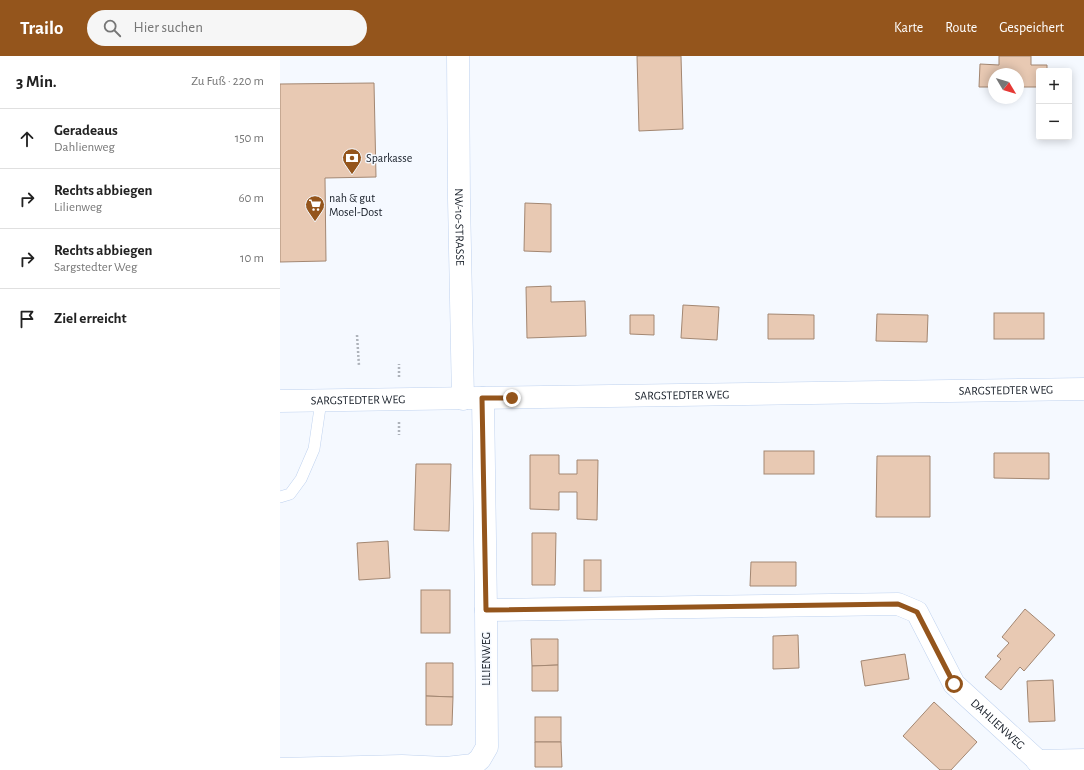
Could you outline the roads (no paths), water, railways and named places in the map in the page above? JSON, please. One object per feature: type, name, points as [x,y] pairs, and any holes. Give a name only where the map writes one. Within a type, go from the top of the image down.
[{"type":"street","name":"NW-10-STRASSE","points":[[458,56],[459,200],[473,398]]},
{"type":"street","name":"SARGSTEDTER WEG","points":[[280,401],[1084,389]]},
{"type":"street","name":"LILIENWEG","points":[[280,769],[402,766],[446,769],[474,765],[480,759],[486,748],[486,610],[473,398]]},
{"type":"street","name":"DAHLIENWEG","points":[[486,610],[898,604],[917,612],[954,684],[1042,765]]},
{"type":"street","points":[[1042,765],[1084,760]]},
{"type":"lane","points":[[280,498],[290,494],[301,479],[314,449],[321,401]]},
{"type":"place","name":"Sparkasse","points":[[352,175]]},
{"type":"place","name":"nah & gut Mosel-Dost","points":[[315,222]]}]
